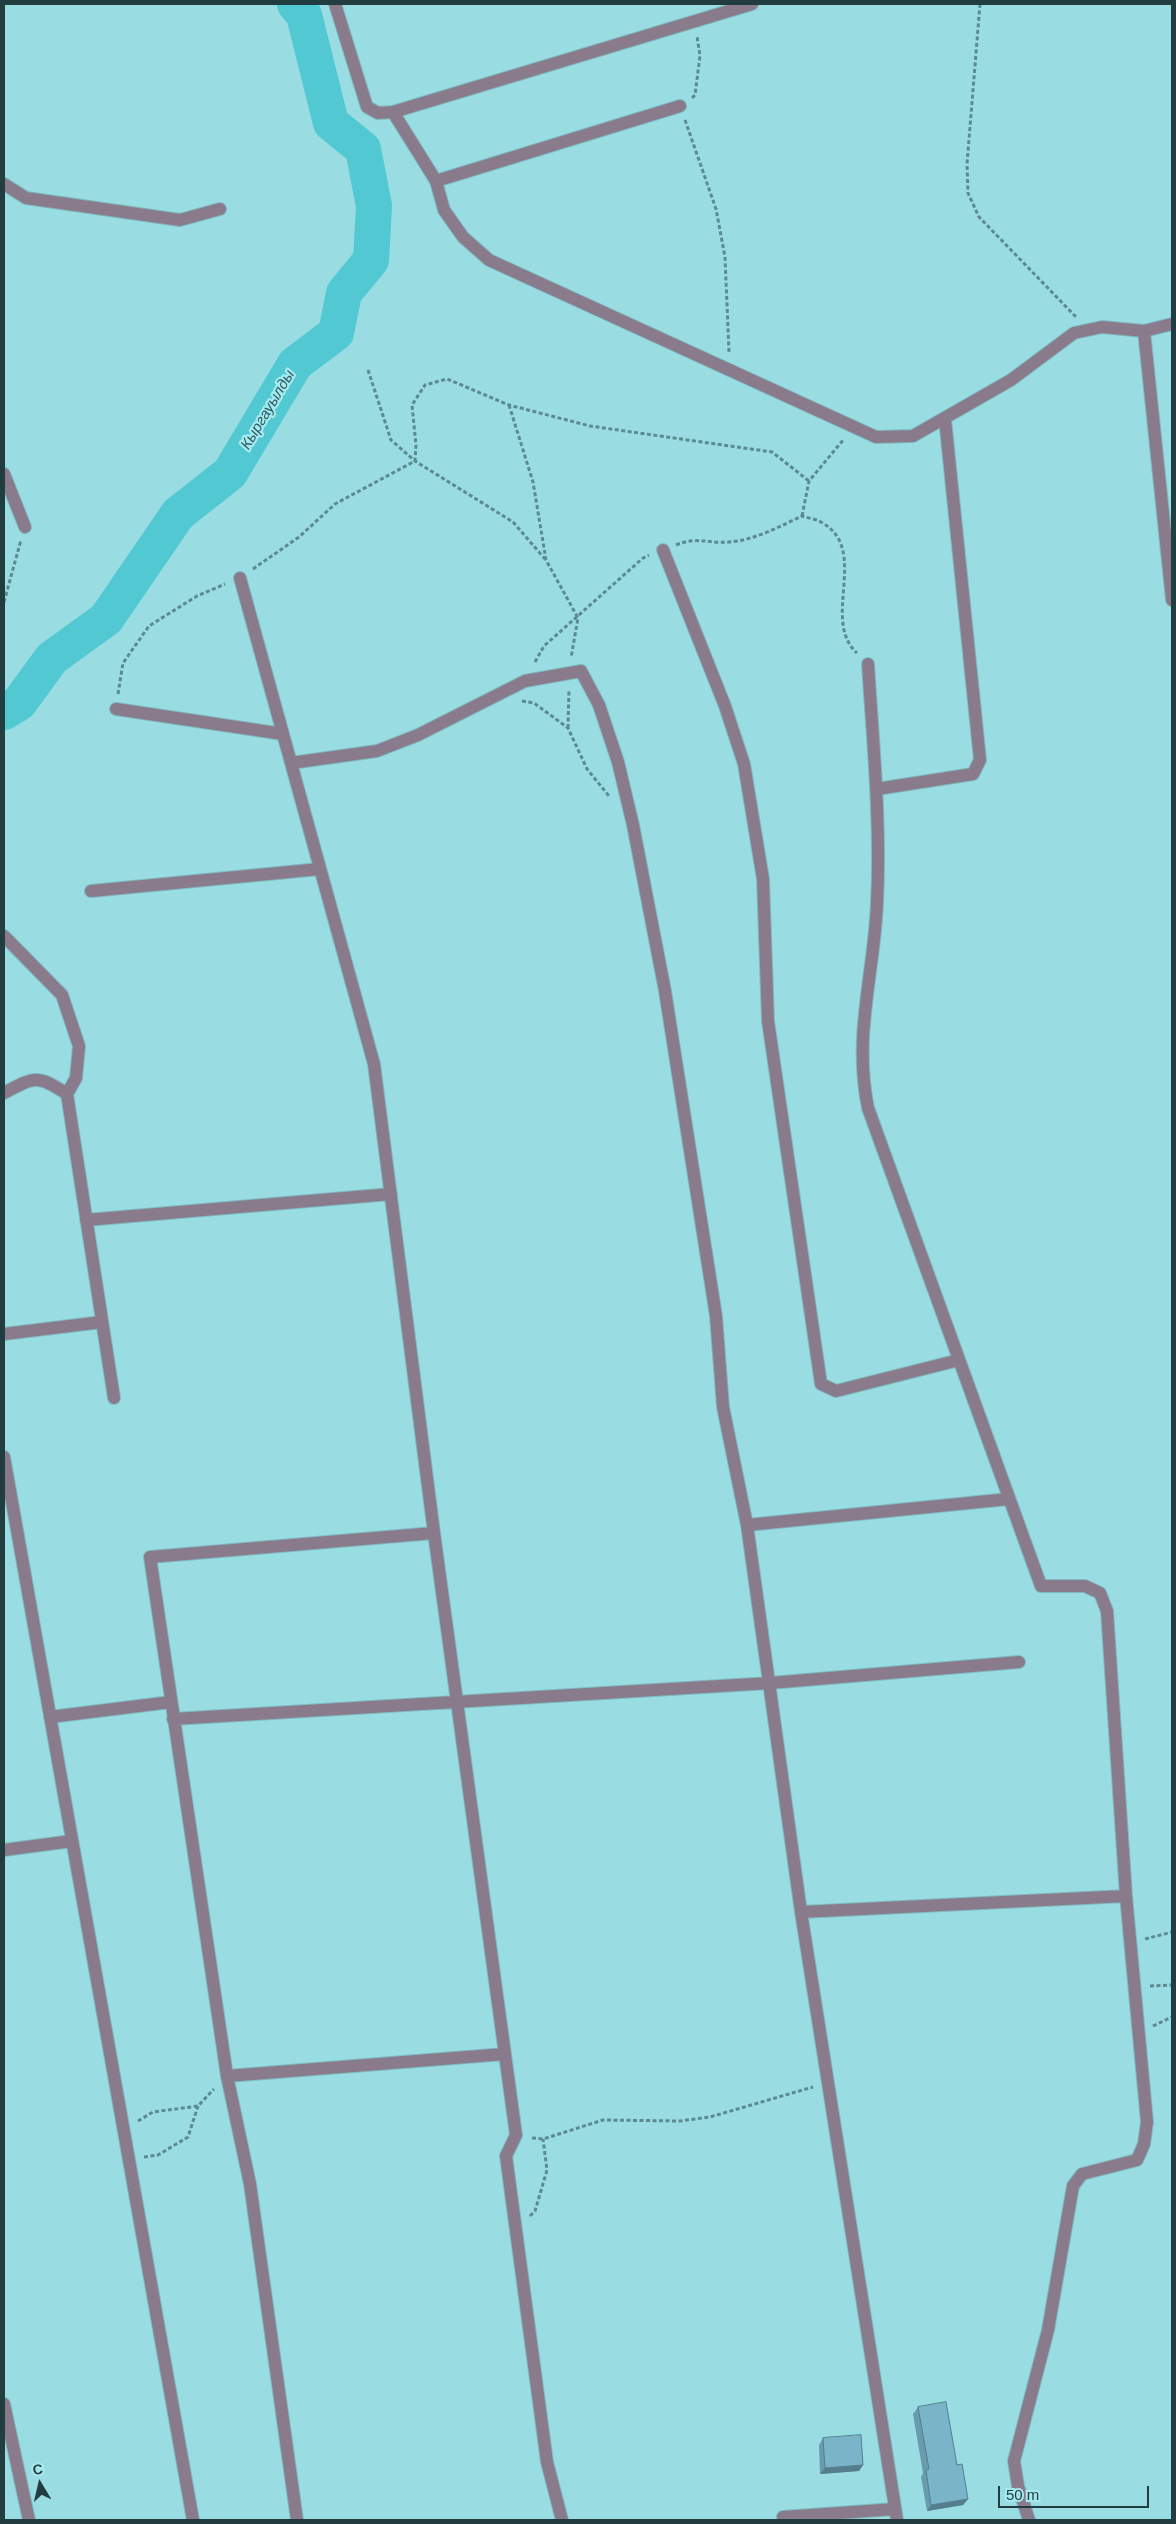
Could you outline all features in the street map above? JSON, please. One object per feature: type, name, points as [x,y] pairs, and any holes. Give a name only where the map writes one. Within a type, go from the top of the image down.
[{"type":"street","points":[[335,4],[367,107],[378,113],[393,112],[752,4]]},
{"type":"street","points":[[436,181],[680,106]]},
{"type":"street","points":[[393,112],[436,181],[444,210],[463,238],[489,260],[876,437],[913,436],[945,420],[1010,380],[1074,333],[1102,327],[1144,331],[1172,324]]},
{"type":"street","points":[[4,184],[26,198],[180,220],[220,210]]},
{"type":"street","points":[[1144,331],[1172,600]]},
{"type":"street","points":[[876,789],[973,774],[980,760],[945,420]]},
{"type":"street","points":[[4,474],[6,488],[24,527]]},
{"type":"street","points":[[663,550],[725,706],[744,764],[763,879],[768,1021],[821,1384],[836,1391],[959,1360]]},
{"type":"street","points":[[240,578],[374,1064],[434,1533],[516,2135],[506,2156],[547,2462],[562,2520]]},
{"type":"street","points":[[868,664],[876,789],[877,905],[861,1038],[862,1081],[868,1108],[1041,1586],[1084,1586],[1100,1593],[1107,1611],[1126,1896],[1147,2122],[1144,2144],[1137,2160],[1082,2174],[1073,2186],[1048,2330],[1014,2461],[1018,2486],[1029,2520]]},
{"type":"street","points":[[291,763],[377,751],[418,735],[525,681],[581,671],[600,705],[618,762],[633,825],[665,991],[716,1316],[723,1407],[747,1524],[801,1912],[896,2515],[783,2517]]},
{"type":"street","points":[[116,709],[283,734]]},
{"type":"street","points":[[91,891],[320,869]]},
{"type":"street","points":[[4,936],[62,995],[78,1046],[76,1078],[67,1094],[114,1398]]},
{"type":"street","points":[[4,1093],[31,1079],[49,1082],[67,1094]]},
{"type":"street","points":[[86,1220],[391,1194]]},
{"type":"street","points":[[4,1334],[102,1322]]},
{"type":"street","points":[[4,1457],[193,2520]]},
{"type":"street","points":[[747,1524],[1009,1499]]},
{"type":"street","points":[[298,2520],[250,2184],[227,2076],[150,1557],[434,1533]]},
{"type":"street","points":[[173,1719],[770,1683],[1019,1662]]},
{"type":"street","points":[[50,1717],[171,1702]]},
{"type":"street","points":[[4,1850],[72,1841]]},
{"type":"street","points":[[801,1912],[1126,1896]]},
{"type":"street","points":[[227,2076],[505,2054]]},
{"type":"street","points":[[4,2404],[29,2520]]},
{"type":"path","points":[[980,4],[967,164],[968,193],[979,217],[1089,330]]},
{"type":"path","points":[[695,22],[700,56],[695,95],[680,106],[716,209],[722,238],[725,257],[730,370]]},
{"type":"path","points":[[368,370],[391,440],[415,461],[513,522],[546,560],[578,618]]},
{"type":"path","points":[[415,461],[416,445],[412,404],[425,385],[447,379],[509,405],[590,426],[772,452],[809,481]]},
{"type":"path","points":[[509,405],[533,482],[546,560]]},
{"type":"path","points":[[802,516],[809,481],[854,427]]},
{"type":"path","points":[[116,709],[123,663],[149,626],[197,596],[240,578],[298,537],[335,504],[415,461]]},
{"type":"path","points":[[525,681],[544,646],[578,618],[643,558],[690,540],[730,542],[770,531],[802,516],[822,522],[839,540],[846,568],[841,608],[848,646],[868,664]]},
{"type":"path","points":[[4,602],[24,527]]},
{"type":"path","points":[[494,695],[534,703],[568,728],[587,769],[610,797]]},
{"type":"path","points":[[1130,1943],[1172,1932]]},
{"type":"path","points":[[1134,1987],[1172,1985]]},
{"type":"path","points":[[129,2159],[158,2154],[188,2137],[198,2106],[227,2076]]},
{"type":"path","points":[[516,2135],[543,2139],[603,2120],[680,2121],[710,2117],[828,2082]]},
{"type":"path","points":[[124,2130],[153,2112],[198,2106]]},
{"type":"path","points":[[516,2231],[535,2211],[547,2170],[543,2139]]},
{"type":"building","points":[[946,2402],[957,2465],[962,2464],[968,2499],[931,2505],[926,2470],[929,2469],[918,2407]]},
{"type":"building","points":[[861,2435],[863,2465],[825,2468],[823,2438]]},
{"type":"waterway","name":"Кыргауылды","points":[[4,712],[19,703],[52,658],[106,619],[178,514],[230,473],[295,364],[336,333],[344,293],[371,260],[374,206],[363,149],[331,123],[304,15],[295,4]]}]
